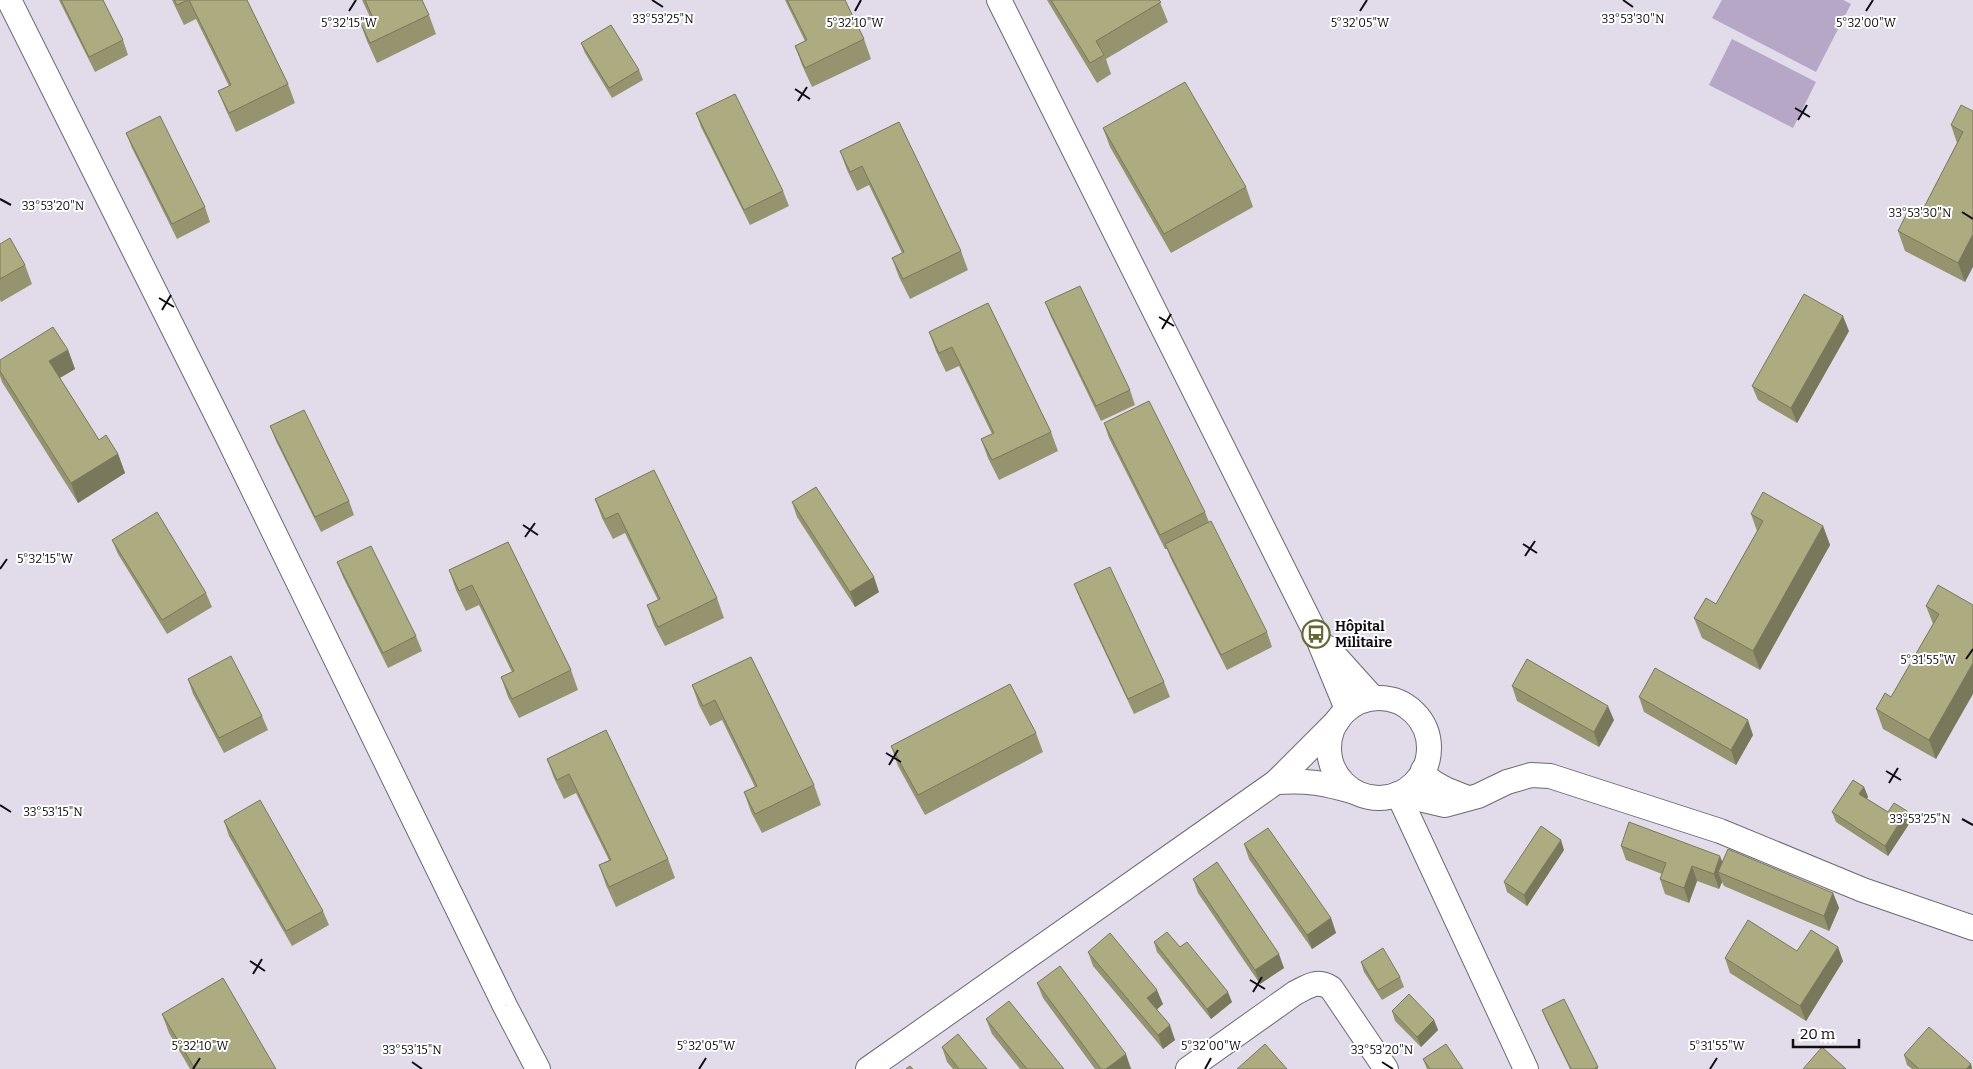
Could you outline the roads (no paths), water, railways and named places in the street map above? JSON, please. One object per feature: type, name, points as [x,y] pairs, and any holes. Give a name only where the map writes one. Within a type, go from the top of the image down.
[{"type":"street","points":[[9,0],[227,436],[538,1069]]},
{"type":"street","points":[[999,0],[1316,634],[1343,714]]},
{"type":"street","points":[[1316,634],[1373,698]]},
{"type":"street","points":[[868,1069],[1276,782],[1343,714],[1364,700],[1373,698],[1390,699],[1401,703],[1412,710],[1420,719],[1426,731],[1429,744],[1428,758],[1423,770],[1417,780],[1398,794],[1386,797],[1362,794],[1323,783],[1300,781],[1276,782]]},
{"type":"street","points":[[1343,714],[1332,731],[1329,744],[1330,757],[1334,769],[1341,780],[1350,788],[1362,794]]},
{"type":"street","points":[[1423,770],[1424,775],[1442,789],[1468,798]]},
{"type":"street","points":[[1398,794],[1445,805],[1478,796],[1507,782],[1531,775],[1550,776],[1720,831],[1863,890],[1973,928]]},
{"type":"street","points":[[1398,794],[1526,1069]]},
{"type":"street","points":[[1188,1069],[1295,994],[1314,984],[1324,984],[1331,988],[1386,1069]]},
{"type":"place","name":"Hôpital Militaire","points":[[1316,634]]}]
